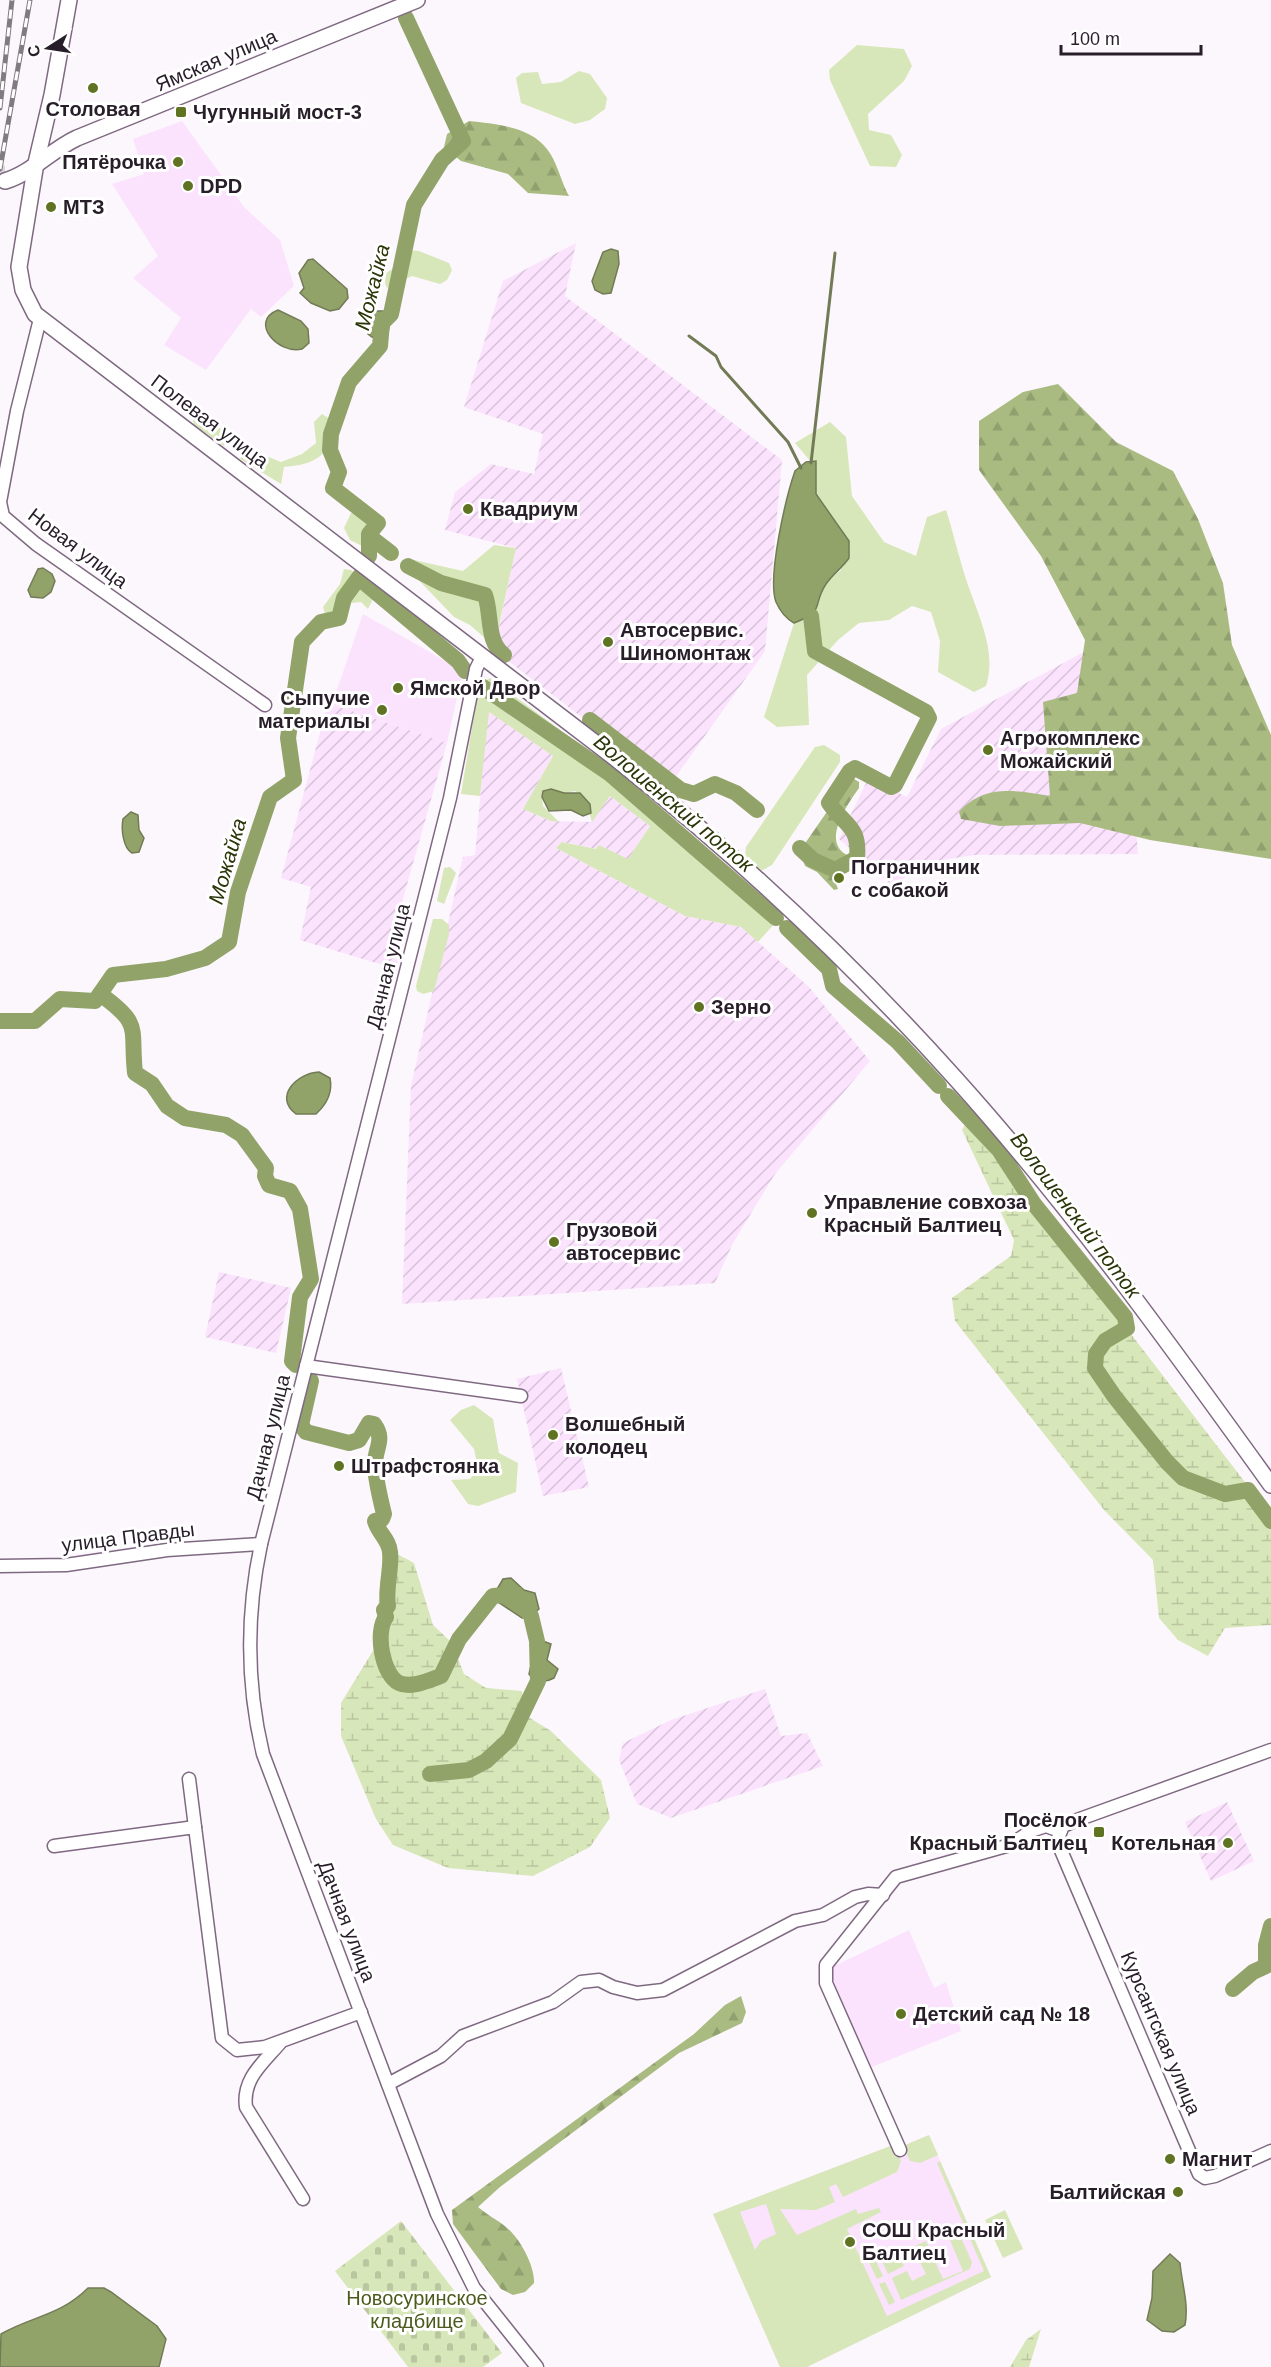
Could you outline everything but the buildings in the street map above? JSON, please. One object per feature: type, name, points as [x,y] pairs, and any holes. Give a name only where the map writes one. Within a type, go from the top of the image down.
[{"type":"main road","points":[[69,0],[52,95],[51,124],[54,133],[61,138],[77,138]]},
{"type":"main road","name":"Ямская улица","points":[[8,175],[36,163],[77,138],[417,0]]},
{"type":"main road","name":"Полевая улица","points":[[52,95],[28,208],[20,277],[27,302],[40,319],[300,515],[615,758],[687,818],[801,922],[921,1040],[1025,1159],[1111,1265],[1271,1485]]},
{"type":"main road","points":[[28,208],[23,192],[8,175],[23,163],[43,132]]},
{"type":"street","name":"Новая улица","points":[[40,319],[0,502],[3,516],[36,544],[265,705]]},
{"type":"street","name":"Дачная улица","points":[[482,657],[476,669],[450,798],[261,1544],[250,1609],[249,1647],[251,1689],[259,1739],[437,2214],[474,2288],[537,2367]]},
{"type":"street","points":[[306,1366],[520,1396]]},
{"type":"street","name":"улица Правды","points":[[0,1566],[66,1565],[167,1550],[261,1544]]},
{"type":"street","points":[[900,2150],[824,1974],[826,1965],[832,1956],[896,1876],[1010,1845],[1031,1831],[1046,1826],[1059,1833],[1077,1820],[1271,1750]]},
{"type":"street","points":[[189,1779],[222,2038],[237,2050],[265,2047],[361,2012]]},
{"type":"street","points":[[54,1846],[195,1827]]},
{"type":"street","name":"Курсантская улица","points":[[1059,1833],[1059,1848],[1149,2050],[1199,2174],[1205,2178],[1215,2176],[1271,2151]]},
{"type":"street","points":[[388,2084],[441,2056],[463,2036],[553,2002],[581,1982],[599,1980],[637,1994],[663,1990],[795,1921],[823,1915],[855,1897],[868,1894],[883,1895]]},
{"type":"street","points":[[282,2041],[247,2081],[244,2094],[246,2108],[303,2199]]},
{"type":"shaded area","points":[[182,121],[244,207],[280,240],[294,286],[261,317],[251,309],[206,370],[164,345],[181,318],[133,278],[158,256],[112,184],[144,174],[133,139]]},
{"type":"shaded area","points":[[576,243],[565,296],[782,460],[765,651],[670,785],[494,650],[516,548],[445,530],[455,492],[491,464],[534,474],[543,434],[464,407],[503,281]]},
{"type":"shaded area","points":[[611,249],[618,251],[619,264],[611,293],[603,294],[595,290],[592,281],[603,252]]},
{"type":"shaded area","points":[[313,259],[347,289],[348,298],[339,309],[330,311],[311,303],[300,293],[304,288],[299,273],[308,260]]},
{"type":"shaded area","points":[[278,310],[301,321],[308,329],[309,343],[302,349],[293,350],[284,347],[270,336],[266,329],[266,322],[269,315]]},
{"type":"shaded area","points":[[387,311],[391,314],[388,333],[381,339],[368,334],[367,324],[371,323],[372,313]]},
{"type":"shaded area","points":[[816,461],[816,494],[849,541],[849,558],[826,584],[815,611],[794,623],[783,614],[776,602],[774,575],[776,556],[795,471],[806,462]]},
{"type":"shaded area","points":[[43,568],[52,574],[55,581],[51,592],[43,598],[31,597],[28,590],[38,569]]},
{"type":"shaded area","name":"Ямской Двор","points":[[363,614],[463,671],[447,743],[332,704]]},
{"type":"shaded area","points":[[1093,647],[1133,785],[1138,854],[974,855],[919,864],[894,887],[839,839],[868,779],[907,797],[941,729]]},
{"type":"shaded area","points":[[328,703],[447,743],[399,913],[409,917],[396,969],[300,940],[311,887],[281,878]]},
{"type":"shaded area","points":[[488,711],[553,756],[523,809],[551,821],[591,822],[610,796],[650,826],[628,860],[599,845],[597,849],[563,842],[556,848],[685,916],[741,927],[809,987],[870,1061],[775,1174],[733,1243],[715,1283],[402,1304],[411,1086],[463,857],[475,855]]},
{"type":"shaded area","points":[[551,789],[564,793],[580,793],[590,804],[591,813],[583,816],[571,810],[549,811],[542,797],[543,791]]},
{"type":"shaded area","points":[[131,812],[138,815],[139,830],[144,838],[139,852],[132,853],[123,838],[122,828],[123,819]]},
{"type":"shaded area","points":[[319,1072],[330,1078],[331,1089],[326,1102],[316,1114],[296,1114],[289,1107],[287,1094],[296,1081],[311,1073]]},
{"type":"shaded area","points":[[219,1272],[291,1288],[276,1353],[205,1337]]},
{"type":"shaded area","points":[[561,1368],[589,1487],[543,1496],[517,1379]]},
{"type":"shaded area","points":[[511,1578],[524,1590],[535,1593],[539,1609],[529,1617],[522,1618],[495,1600],[493,1596],[503,1579]]},
{"type":"shaded area","points":[[540,1640],[551,1644],[547,1660],[558,1669],[554,1678],[547,1681],[537,1681],[529,1674],[533,1656],[530,1645]]},
{"type":"shaded area","points":[[765,1689],[781,1736],[807,1733],[823,1766],[671,1818],[637,1804],[619,1760],[623,1743],[671,1720]]},
{"type":"shaded area","points":[[1227,1802],[1254,1861],[1211,1881],[1185,1822]]},
{"type":"shaded area","name":"Детский сад № 18","points":[[909,1930],[934,1988],[946,1982],[961,2031],[872,2067],[839,1997],[830,1968]]},
{"type":"shaded area","name":"СОШ Красный Балтиец","points":[[929,2135],[991,2277],[807,2367],[780,2367],[713,2214],[893,2145],[903,2146]]},
{"type":"shaded area","points":[[1170,2254],[1180,2263],[1186,2310],[1185,2325],[1174,2332],[1162,2331],[1147,2320],[1152,2298],[1153,2271]]},
{"type":"shaded area","points":[[88,2288],[104,2288],[157,2326],[166,2339],[159,2367],[0,2367],[1,2334],[56,2310]]},
{"type":"green space","points":[[857,45],[904,49],[912,66],[904,81],[868,114],[869,130],[891,135],[902,155],[896,167],[870,166],[830,80],[829,70]]},
{"type":"green space","points":[[579,71],[590,74],[607,98],[605,109],[590,120],[575,124],[521,103],[516,78],[522,73],[538,72],[542,84],[561,82]]},
{"type":"green space","points":[[469,121],[490,123],[522,131],[540,141],[554,159],[569,196],[528,193],[508,174],[461,161],[444,147],[447,134]]},
{"type":"green space","points":[[408,250],[419,251],[449,263],[452,270],[447,280],[440,284],[412,276],[387,288],[386,273],[396,267]]},
{"type":"green space","points":[[1058,384],[1116,442],[1173,471],[1198,519],[1223,583],[1232,645],[1271,735],[1271,859],[1150,840],[1080,823],[1000,826],[961,819],[959,812],[969,803],[991,793],[1014,791],[1050,796],[1043,702],[1077,693],[1085,640],[1041,556],[979,470],[979,421],[1023,392]]},
{"type":"green space","points":[[322,414],[341,426],[319,457],[305,464],[284,467],[281,484],[240,459],[247,448],[281,462],[302,454],[316,443],[314,422]]},
{"type":"green space","points":[[192,417],[229,432],[228,441],[224,446],[194,425]]},
{"type":"green space","points":[[830,422],[846,437],[852,496],[884,542],[916,556],[927,517],[946,510],[989,651],[989,674],[986,686],[974,692],[938,672],[940,641],[931,612],[912,606],[889,620],[859,623],[838,640],[807,675],[809,725],[777,727],[764,717],[794,623],[815,610],[826,583],[841,570],[827,513],[816,494],[816,461],[811,462],[795,443]]},
{"type":"green space","points":[[359,512],[369,523],[368,542],[364,547],[350,540],[344,528],[351,513]]},
{"type":"green space","points":[[494,545],[516,548],[497,634],[487,640],[470,625],[454,617],[409,570],[409,562],[414,560],[463,571]]},
{"type":"green space","points":[[344,569],[351,570],[374,597],[368,609],[361,602],[352,603],[326,617],[323,607],[340,584]]},
{"type":"green space","points":[[490,678],[639,791],[745,883],[778,916],[777,921],[758,942],[741,927],[685,916],[556,848],[562,842],[596,849],[599,845],[628,859],[650,826],[610,796],[592,822],[585,798],[575,791],[542,797],[543,806],[559,822],[523,809],[553,756],[489,712],[480,796],[461,794],[479,685]]},
{"type":"green space","points":[[824,745],[840,755],[840,762],[772,865],[761,871],[745,857],[746,847],[815,747]]},
{"type":"green space","points":[[851,777],[859,782],[859,788],[848,804],[836,833],[841,850],[849,856],[846,870],[834,878],[838,889],[834,890],[817,872],[805,866],[801,854],[806,842]]},
{"type":"green space","points":[[450,867],[456,873],[444,904],[437,901],[444,868]]},
{"type":"green space","points":[[433,919],[442,919],[449,925],[449,934],[434,991],[423,994],[417,991],[416,986]]},
{"type":"green space","points":[[967,1121],[1271,1516],[1271,1625],[1225,1628],[1208,1656],[1178,1640],[1159,1618],[1153,1560],[1104,1510],[955,1321],[952,1298],[1011,1256],[1014,1240],[962,1130]]},
{"type":"green space","points":[[474,1405],[493,1419],[499,1453],[518,1463],[516,1492],[478,1506],[468,1504],[451,1480],[470,1479],[478,1468],[474,1449],[450,1420],[461,1410]]},
{"type":"green space","points":[[384,1547],[414,1563],[433,1625],[452,1643],[464,1674],[486,1688],[522,1691],[525,1715],[551,1731],[601,1780],[610,1818],[590,1847],[533,1876],[448,1868],[393,1845],[376,1819],[341,1736],[341,1703],[374,1649]]},
{"type":"green space","points":[[741,1996],[746,2012],[742,2023],[679,2053],[500,2187],[478,2207],[503,2224],[516,2238],[526,2253],[534,2276],[534,2283],[525,2292],[513,2295],[501,2289],[453,2224],[452,2210],[694,2034],[725,2005]]},
{"type":"green space","points":[[929,2135],[938,2155],[920,2163],[910,2161],[903,2146]]},
{"type":"green space","points":[[893,2145],[901,2161],[897,2172],[843,2197],[836,2184],[829,2187],[835,2202],[816,2210],[780,2209],[797,2235],[856,2209],[858,2214],[879,2208],[881,2212],[847,2229],[887,2316],[984,2271],[937,2163],[940,2161],[991,2277],[807,2367],[780,2367],[713,2214]],"holes":[[[766,2204],[776,2234],[761,2241],[755,2250],[740,2212]]]},
{"type":"green space","points":[[1005,2210],[1023,2249],[1003,2258],[985,2220]]},
{"type":"green space","name":"Новосуринское кладбище","points":[[401,2221],[502,2353],[483,2367],[408,2367],[335,2271]]},
{"type":"green space","points":[[957,2229],[972,2262],[970,2269],[901,2300],[892,2278],[907,2271],[912,2281],[926,2274],[918,2258],[908,2257],[906,2254],[915,2250],[913,2247],[926,2241],[943,2279],[963,2271],[947,2233]]},
{"type":"green space","points":[[882,2248],[889,2262],[899,2257],[904,2266],[888,2274],[877,2250]]},
{"type":"green space","points":[[872,2253],[883,2276],[877,2279],[866,2256]]},
{"type":"green space","points":[[885,2282],[895,2302],[889,2305],[879,2284]]},
{"type":"green space","points":[[1041,2329],[1029,2367],[1010,2367],[1026,2340]]},
{"type":"waterway","name":"Можайка","points":[[369,556],[369,534],[378,523],[333,488],[339,472],[330,450],[331,434],[349,382],[380,346],[382,323],[391,314],[414,205],[442,160],[463,141],[406,18]]},
{"type":"waterway","points":[[811,463],[835,253]]},
{"type":"waterway","points":[[689,336],[716,356],[721,367],[788,442],[801,468]]},
{"type":"waterway","points":[[369,536],[391,553]]},
{"type":"waterway","points":[[408,566],[441,583],[485,595],[494,643],[504,655]]},
{"type":"waterway","name":"Можайка","points":[[0,1021],[35,1021],[60,999],[95,1001],[113,975],[166,969],[205,958],[229,942],[238,892],[270,797],[294,780],[288,738],[302,642],[321,622],[339,618],[344,598],[360,576]]},
{"type":"waterway","name":"Волошенский поток","points":[[359,578],[458,661],[465,671]]},
{"type":"waterway","points":[[800,848],[813,860],[835,870],[857,858],[854,833],[829,803],[850,771],[855,768],[891,787],[895,785],[929,718],[926,712],[815,651],[811,616]]},
{"type":"waterway","name":"Волошенский поток","points":[[480,685],[610,774],[776,918]]},
{"type":"waterway","points":[[590,720],[681,790],[694,794],[715,784],[736,793],[757,810]]},
{"type":"waterway","name":"Волошенский поток","points":[[787,928],[829,969],[833,986],[898,1042],[939,1086]]},
{"type":"waterway","points":[[100,994],[114,1004],[129,1020],[133,1036],[135,1073],[152,1084],[167,1106],[185,1118],[226,1125],[242,1135],[266,1168],[265,1176],[269,1185],[290,1191],[300,1209],[311,1279],[300,1297],[292,1361],[296,1365]]},
{"type":"waterway","name":"Волошенский поток","points":[[948,1096],[999,1150],[1034,1204],[1125,1317],[1127,1328],[1105,1341],[1096,1354],[1095,1368],[1114,1396],[1167,1462],[1183,1478],[1225,1494],[1248,1490],[1271,1521]]},
{"type":"waterway","points":[[308,1375],[311,1381],[301,1425],[306,1432],[349,1443],[359,1440],[369,1423],[374,1424],[379,1435],[375,1466],[384,1514],[382,1519],[375,1521],[388,1543],[390,1552],[388,1606],[384,1610],[386,1617],[381,1632],[381,1642],[385,1662],[393,1678],[399,1683],[409,1685],[441,1676],[459,1639],[493,1596],[516,1594],[531,1616],[537,1641],[538,1681],[510,1739],[486,1761],[469,1770],[430,1774]]},
{"type":"waterway","name":"Волошенский поток","points":[[1233,1989],[1253,1972],[1266,1966],[1266,1945],[1271,1926]]},
{"type":"tunnel","points":[[0,173],[5,173]]},
{"type":"railway","points":[[0,108],[12,0]]},
{"type":"railway","points":[[0,169],[30,0]]},
{"type":"place","name":"Столовая","points":[[93,88]]},
{"type":"place","name":"Чугунный мост-3","points":[[181,112]]},
{"type":"place","name":"Пятёрочка","points":[[178,162]]},
{"type":"place","name":"DPD","points":[[188,186]]},
{"type":"place","name":"МТЗ","points":[[51,207]]},
{"type":"place","name":"Квадриум","points":[[468,509]]},
{"type":"place","name":"Автосервис. Шиномонтаж","points":[[608,642]]},
{"type":"place","name":"Ямской Двор","points":[[398,688]]},
{"type":"place","name":"Сыпучие материалы","points":[[382,710]]},
{"type":"place","name":"Агрокомплекс Можайский","points":[[988,750]]},
{"type":"place","name":"Пограничник с собакой","points":[[839,878]]},
{"type":"place","name":"Зерно","points":[[699,1007]]},
{"type":"place","name":"Управление совхоза Красный Балтиец","points":[[812,1213]]},
{"type":"place","name":"Грузовой автосервис","points":[[554,1242]]},
{"type":"place","name":"Волшебный колодец","points":[[553,1435]]},
{"type":"place","name":"Штрафстоянка","points":[[339,1466]]},
{"type":"place","name":"Посёлок Красный Балтиец","points":[[1099,1832]]},
{"type":"place","name":"Котельная","points":[[1228,1843]]},
{"type":"place","name":"Детский сад № 18","points":[[901,2014]]},
{"type":"place","name":"Магнит","points":[[1170,2159]]},
{"type":"place","name":"Балтийская","points":[[1178,2192]]},
{"type":"place","name":"СОШ Красный Балтиец","points":[[850,2242]]}]
